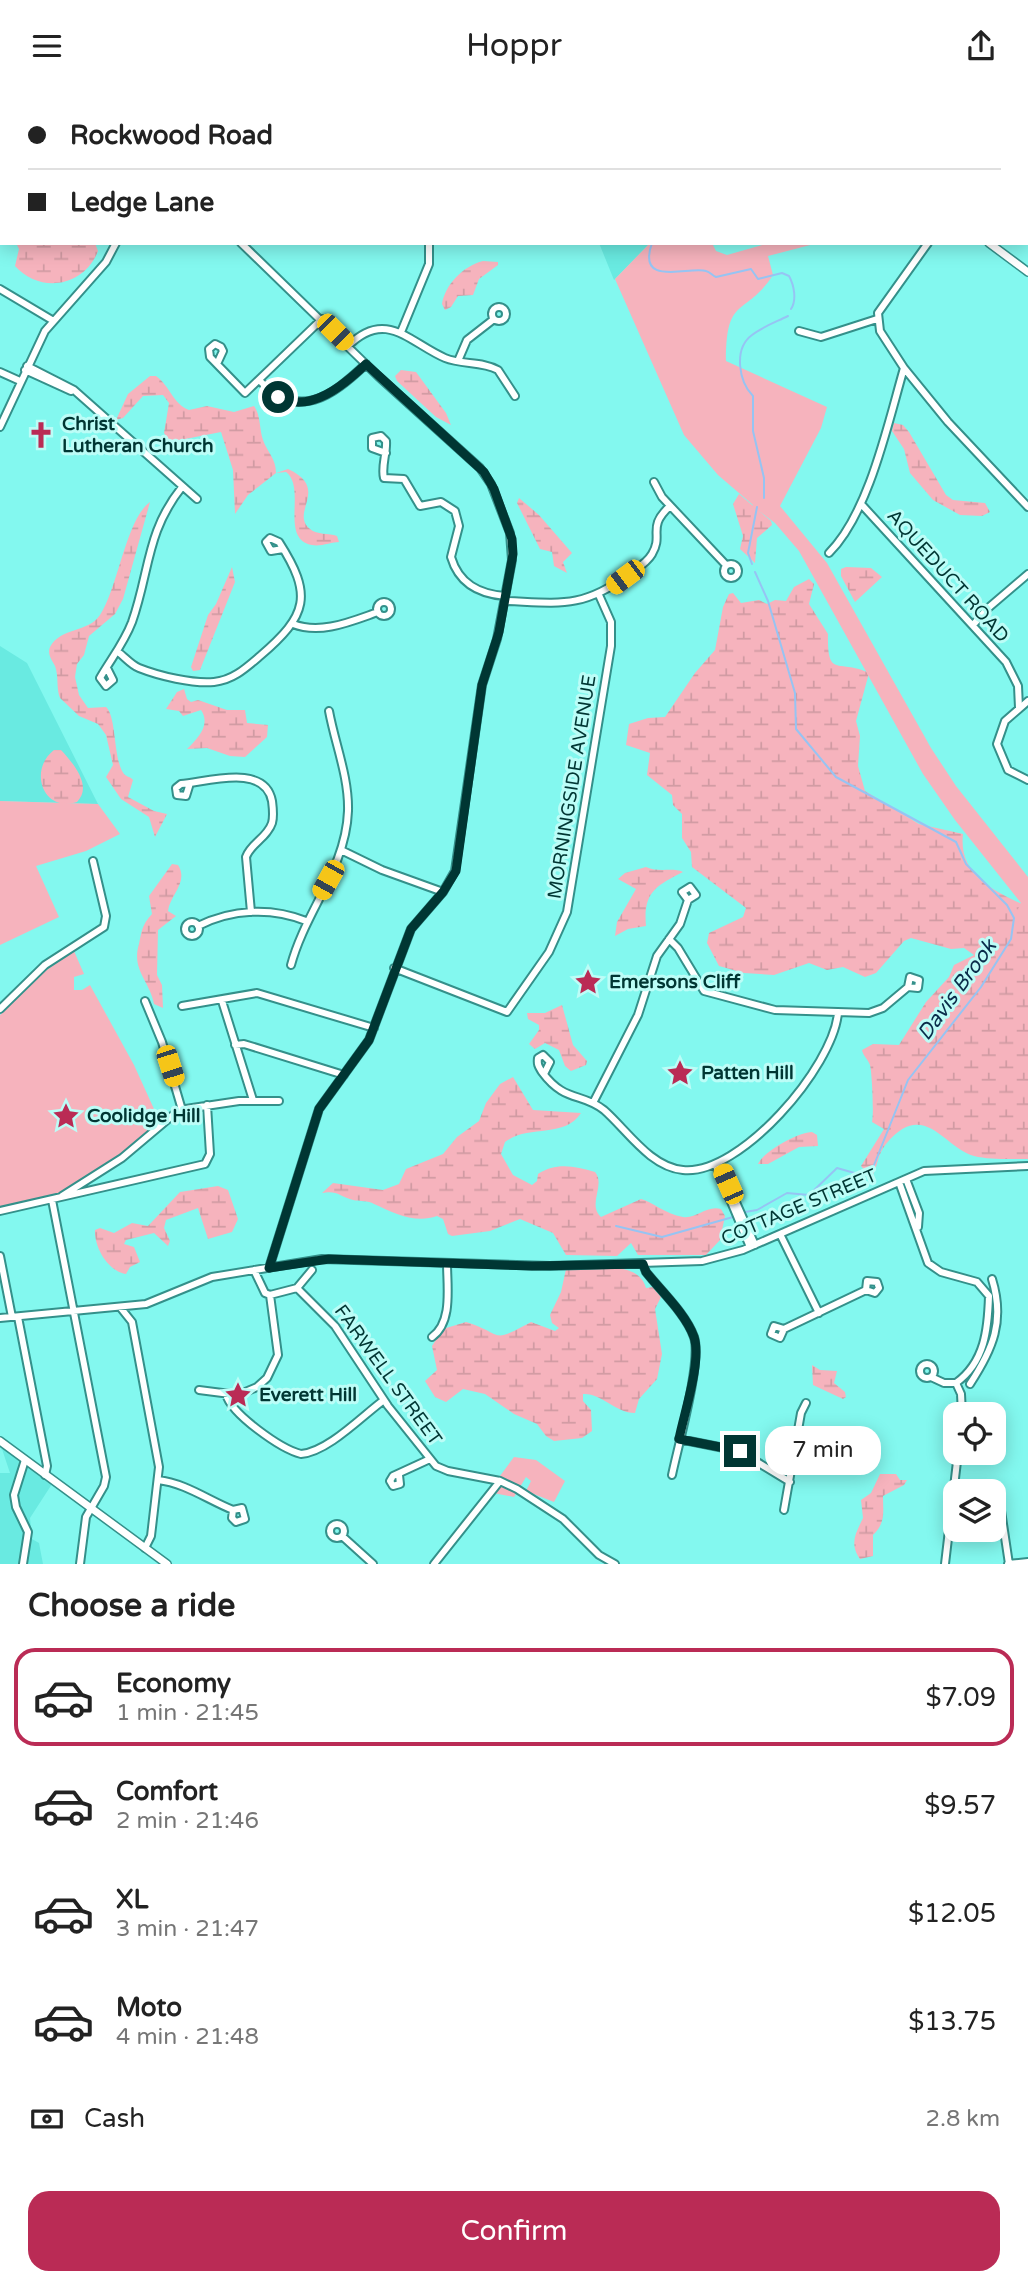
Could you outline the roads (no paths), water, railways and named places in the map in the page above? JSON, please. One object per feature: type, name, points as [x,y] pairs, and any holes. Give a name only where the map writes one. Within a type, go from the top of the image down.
[{"type":"main road","points":[[992,245],[1028,272]]},
{"type":"main road","points":[[0,1441],[167,1564]]},
{"type":"street","points":[[0,427],[26,368],[52,320],[102,267],[115,245]]},
{"type":"street","points":[[244,245],[366,364],[476,464],[489,480],[512,539],[496,646],[482,685],[459,859],[443,892],[413,925],[366,1045],[321,1104],[269,1268]]},
{"type":"street","points":[[401,332],[429,264],[429,245]]},
{"type":"street","points":[[927,245],[881,306],[877,319],[886,343],[948,422],[1028,507]]},
{"type":"street","points":[[0,289],[52,320]]},
{"type":"street","points":[[217,364],[245,393],[322,319]]},
{"type":"street","points":[[458,361],[467,340],[494,319]]},
{"type":"street","points":[[799,331],[821,337],[877,319]]},
{"type":"street","points":[[348,345],[374,330],[401,332],[444,357],[498,370],[506,377],[515,396]]},
{"type":"street","points":[[259,380],[281,400],[302,403],[342,385],[366,364]]},
{"type":"street","points":[[829,553],[845,537],[862,505],[904,367]]},
{"type":"street","points":[[26,368],[79,395],[197,499]]},
{"type":"street","points":[[0,372],[20,381]]},
{"type":"street","points":[[386,453],[384,478],[404,479],[420,506],[441,502],[455,511],[459,526],[451,557],[469,586],[505,599],[571,603],[599,595],[650,557],[655,545],[656,522],[670,506]]},
{"type":"street","points":[[654,482],[670,506],[726,565]]},
{"type":"street","points":[[107,668],[118,652],[134,615],[157,524],[182,487]]},
{"type":"street","name":"AQUEDUCT ROAD","points":[[862,505],[973,625],[1015,677],[1019,708]]},
{"type":"street","points":[[118,652],[141,669],[198,681],[221,681],[246,667],[293,624],[301,604],[302,587],[283,549]]},
{"type":"street","points":[[973,625],[987,609],[1028,574]]},
{"type":"street","name":"MORNINGSIDE AVENUE","points":[[394,968],[507,1012],[549,952],[569,904],[611,639],[610,617],[599,595]]},
{"type":"street","points":[[293,624],[306,628],[326,627],[378,612]]},
{"type":"street","points":[[1028,701],[1005,722],[997,744],[1009,770],[1028,780]]},
{"type":"street","points":[[290,965],[306,921],[341,850],[347,817],[347,789],[329,711]]},
{"type":"street","points":[[190,783],[248,778],[260,782],[269,792],[272,822],[266,834],[249,850],[245,862],[251,912]]},
{"type":"street","points":[[341,850],[382,870],[443,892]]},
{"type":"street","points":[[0,1009],[50,961],[104,927],[106,916],[93,861]]},
{"type":"street","points":[[593,1104],[638,1015],[657,955],[683,919],[688,900]]},
{"type":"street","points":[[198,926],[224,916],[251,912],[284,914],[306,921]]},
{"type":"street","points":[[669,939],[678,948],[698,985],[708,994],[775,1010],[874,1012],[908,987]]},
{"type":"street","points":[[182,1006],[222,1001],[247,994],[262,994],[374,1028]]},
{"type":"street","points":[[145,1001],[158,1023],[182,1109]]},
{"type":"street","points":[[222,1001],[254,1100]]},
{"type":"street","points":[[544,1074],[562,1094],[593,1104],[607,1114],[631,1139],[671,1167],[689,1171],[718,1165],[741,1149],[807,1084],[819,1065],[838,1013]]},
{"type":"street","points":[[236,1045],[244,1044],[344,1075]]},
{"type":"street","points":[[54,1200],[122,1158],[182,1109],[254,1100],[279,1101]]},
{"type":"street","points":[[0,1211],[207,1163],[210,1149],[207,1105]]},
{"type":"street","points":[[718,1165],[752,1246]]},
{"type":"street","name":"COTTAGE STREET","points":[[0,1318],[120,1307],[160,1300],[205,1278],[322,1259],[447,1263],[643,1264],[702,1261],[752,1246],[936,1169],[1028,1166]]},
{"type":"street","points":[[903,1181],[919,1213],[918,1231],[928,1263],[933,1268],[970,1278],[987,1292],[988,1334],[966,1376],[956,1383],[944,1383],[931,1377]]},
{"type":"street","points":[[54,1200],[106,1477],[104,1486],[90,1506],[82,1537],[80,1564]]},
{"type":"street","points":[[780,1234],[819,1313]]},
{"type":"street","points":[[0,1256],[47,1466],[45,1475]]},
{"type":"street","points":[[432,1337],[439,1331],[445,1319],[447,1263]]},
{"type":"street","points":[[643,1264],[646,1272],[689,1328],[695,1343],[694,1366],[672,1475]]},
{"type":"street","points":[[200,1390],[238,1395],[260,1385],[278,1360],[270,1295],[259,1286],[254,1270]]},
{"type":"street","points":[[270,1295],[298,1288],[312,1270]]},
{"type":"street","points":[[970,1384],[996,1336],[995,1290],[992,1279]]},
{"type":"street","name":"FARWELL STREET","points":[[298,1288],[335,1326],[384,1399],[430,1459],[444,1470],[500,1481],[524,1493],[557,1515],[606,1562],[615,1564]]},
{"type":"street","points":[[784,1329],[866,1290]]},
{"type":"street","points":[[987,1292],[995,1290]]},
{"type":"street","points":[[120,1307],[132,1322],[158,1453],[158,1480],[151,1536],[145,1548]]},
{"type":"street","points":[[988,1334],[996,1336]]},
{"type":"street","points":[[974,1362],[981,1366]]},
{"type":"street","points":[[956,1383],[961,1402]]},
{"type":"street","points":[[226,1394],[231,1405],[270,1439],[301,1454],[314,1451],[356,1425],[384,1399]]},
{"type":"street","points":[[231,1405],[238,1395]]},
{"type":"street","points":[[784,1510],[806,1403]]},
{"type":"street","points":[[679,1439],[740,1451],[790,1482]]},
{"type":"street","points":[[391,1478],[430,1459]]},
{"type":"street","points":[[23,1564],[28,1532],[16,1507],[14,1495],[25,1460]]},
{"type":"street","points":[[945,1564],[957,1465]]},
{"type":"street","points":[[158,1480],[186,1487],[204,1499],[233,1510]]},
{"type":"street","points":[[433,1564],[500,1481]]},
{"type":"street","points":[[342,1536],[373,1564]]},
{"type":"street","points":[[1005,1542],[1008,1564],[1028,1562]]},
{"type":"waterway","name":"Davis Brook","points":[[652,245],[649,257],[651,266],[658,270],[698,270],[716,277],[751,269],[758,279],[782,273],[789,276],[794,293],[791,309]]},
{"type":"waterway","name":"Davis Brook","points":[[764,498],[764,478],[753,431],[753,396],[744,383],[740,357],[742,348],[752,335],[788,316]]},
{"type":"waterway","name":"Davis Brook","points":[[752,564],[748,553],[757,507]]},
{"type":"waterway","name":"Davis Brook","points":[[745,1212],[757,1210],[787,1193],[809,1195],[837,1168],[858,1174],[872,1170],[908,1080],[981,987],[1011,939],[1014,918],[1007,905],[966,864],[956,842],[836,777],[796,729],[795,693],[768,601],[755,572]]},
{"type":"waterway","name":"Davis Brook","points":[[616,1226],[662,1237],[733,1217]]},
{"type":"place","name":"Christ Lutheran Church","points":[[41,435]]},
{"type":"place","name":"Emersons Cliff","points":[[588,982]]},
{"type":"place","name":"Patten Hill","points":[[680,1073]]},
{"type":"place","name":"Coolidge Hill","points":[[66,1116]]},
{"type":"place","name":"Everett Hill","points":[[238,1395]]}]
